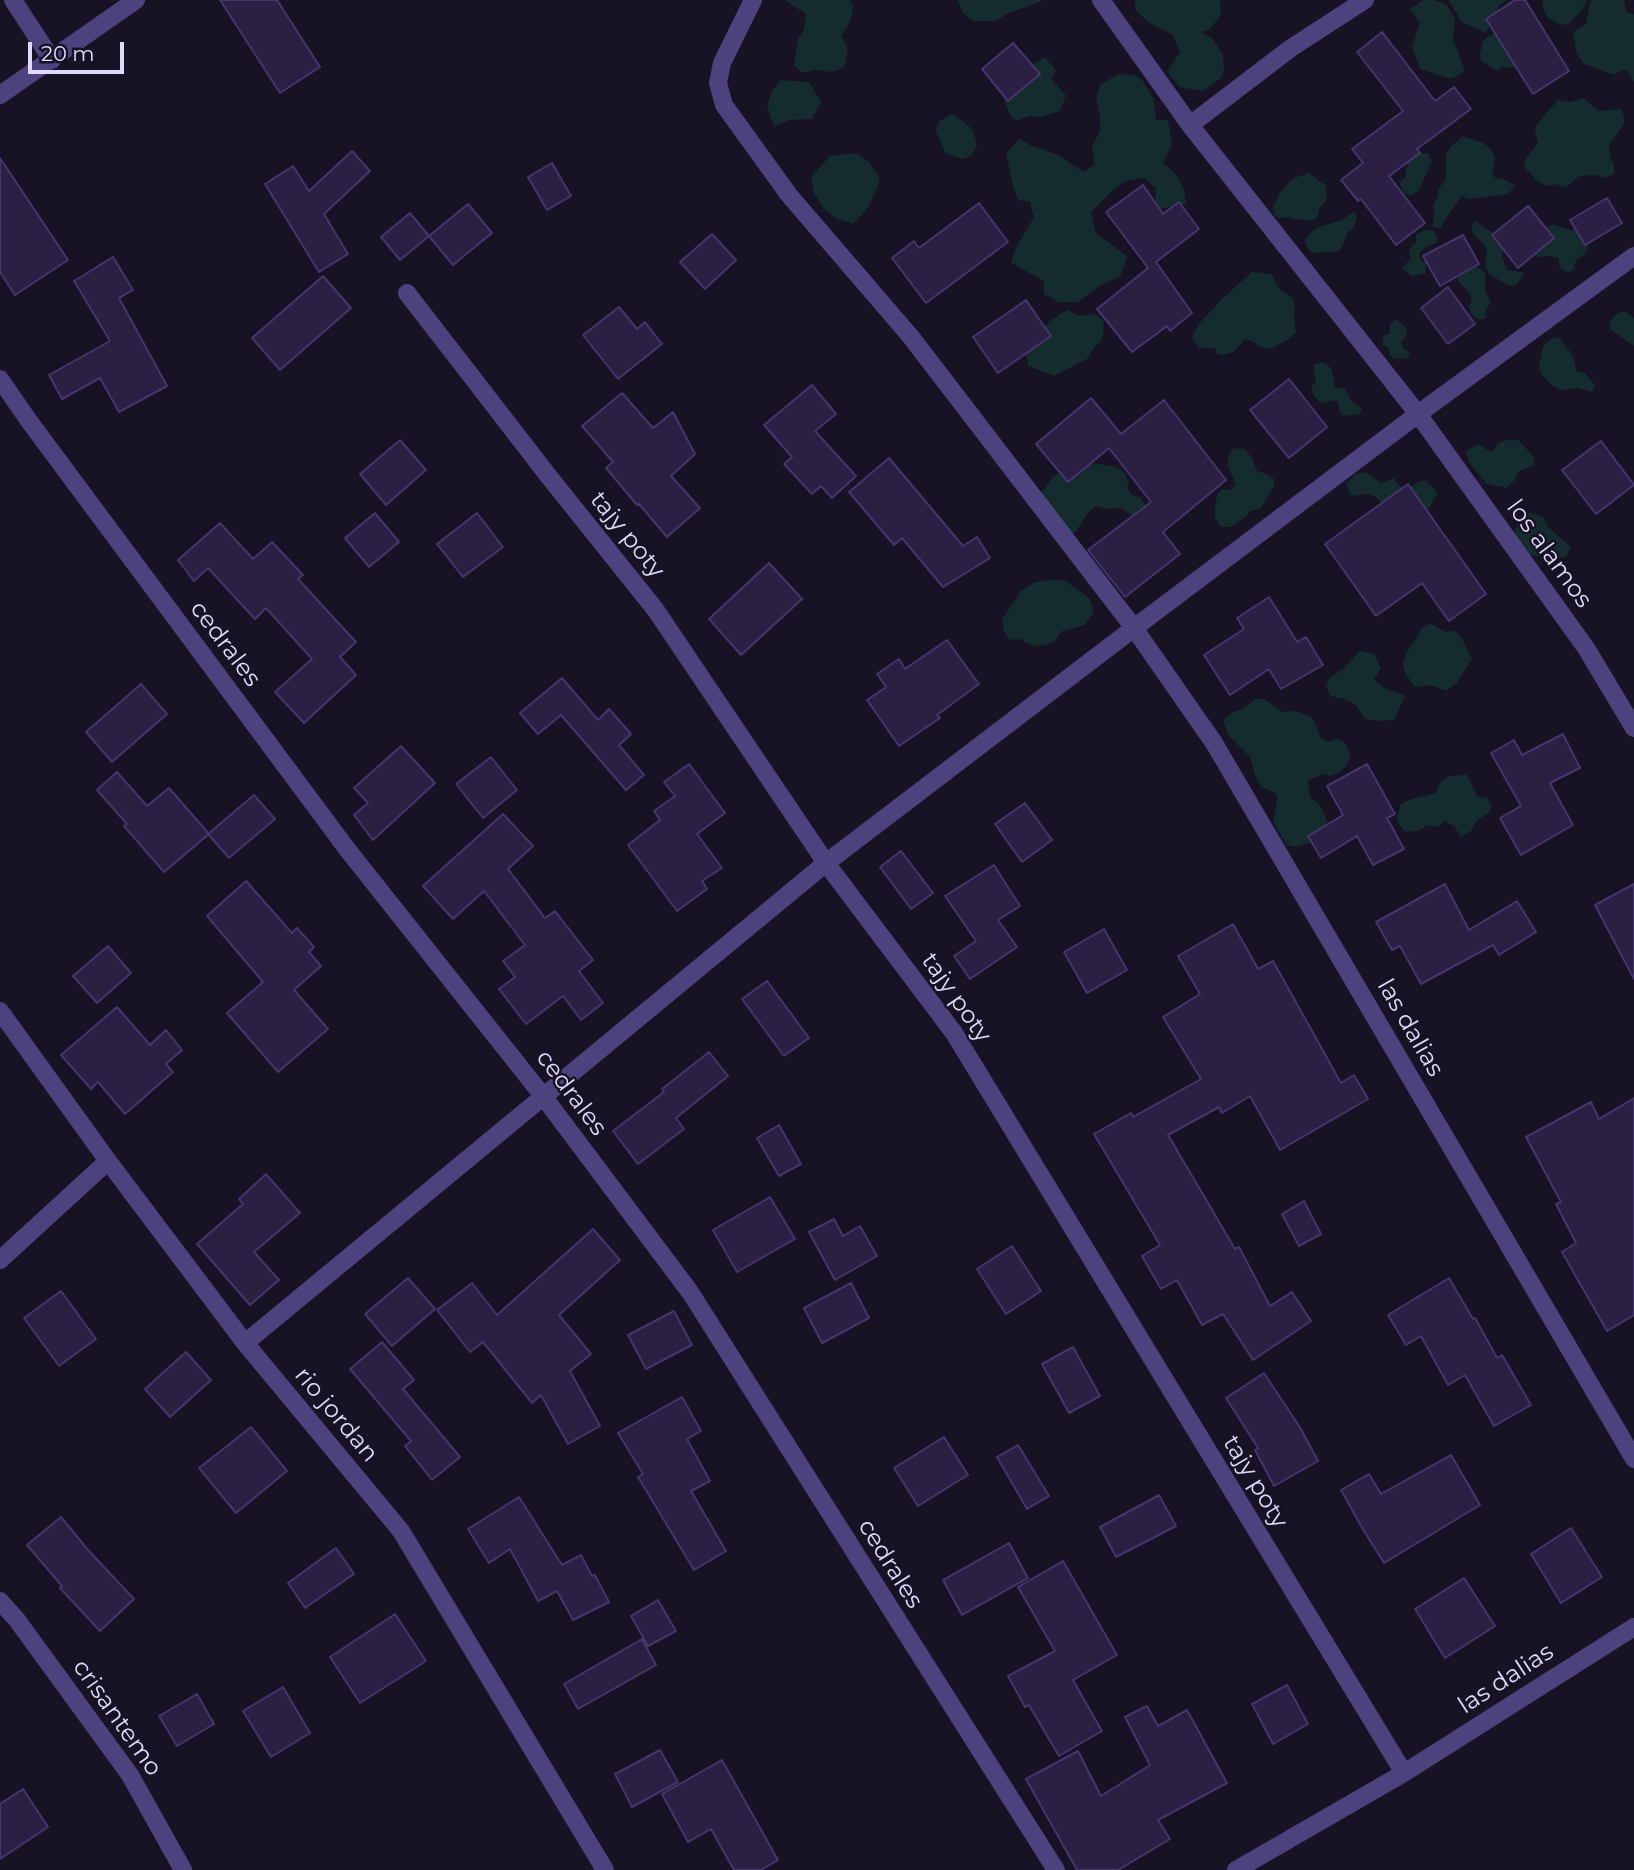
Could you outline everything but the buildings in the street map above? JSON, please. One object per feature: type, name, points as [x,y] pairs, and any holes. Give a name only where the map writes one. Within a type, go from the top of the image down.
[{"type":"street","points":[[13,0],[52,60]]},
{"type":"street","points":[[0,95],[136,0]]},
{"type":"street","name":"las dalias","points":[[753,0],[722,63],[718,83],[724,106],[789,195],[911,337],[1134,628],[1214,743],[1634,1459]]},
{"type":"street","name":"los alamos","points":[[1101,0],[1191,125],[1418,414],[1587,648],[1634,728]]},
{"type":"street","points":[[1191,125],[1291,48],[1365,0]]},
{"type":"street","points":[[245,1343],[826,863],[1418,414],[1634,256]]},
{"type":"street","name":"tajy poty","points":[[407,293],[655,609],[826,863],[954,1033],[1404,1773]]},
{"type":"street","name":"cedrales","points":[[0,379],[347,849],[543,1096],[690,1292],[1056,1870]]},
{"type":"street","name":"rio jordan","points":[[0,1011],[108,1161],[245,1343],[401,1531],[605,1870]]},
{"type":"street","points":[[0,1260],[108,1161]]},
{"type":"street","name":"crisantemo","points":[[0,1601],[17,1620],[130,1775],[183,1870]]},
{"type":"street","name":"las dalias","points":[[1236,1870],[1404,1773],[1634,1627]]},
{"type":"green space","points":[[784,0],[849,0],[853,5],[852,16],[841,35],[848,50],[844,68],[831,72],[815,70],[803,73],[794,65],[806,14]]},
{"type":"green space","points":[[958,0],[1044,0],[995,21],[973,21],[962,12]]},
{"type":"green space","points":[[1135,0],[1220,0],[1221,15],[1209,30],[1201,32],[1212,38],[1223,55],[1224,70],[1220,79],[1203,91],[1179,87],[1167,71],[1180,52],[1173,35],[1148,22],[1135,10]]},
{"type":"green space","points":[[1424,0],[1446,4],[1455,19],[1453,39],[1465,71],[1451,79],[1420,69],[1412,47],[1420,23],[1410,9]]},
{"type":"green space","points":[[1448,0],[1508,0],[1500,4],[1486,33],[1462,22]]},
{"type":"green space","points":[[1543,0],[1587,0],[1569,24],[1559,25],[1547,17],[1542,6]]},
{"type":"green space","points":[[1591,0],[1624,0],[1627,13],[1634,14],[1634,83],[1624,69],[1614,75],[1584,64],[1577,54],[1573,32],[1586,24]]},
{"type":"green space","points":[[1501,32],[1523,61],[1513,68],[1502,67],[1497,71],[1481,61],[1480,54],[1483,42],[1488,36]]},
{"type":"green space","points":[[1045,57],[1056,71],[1051,79],[1066,95],[1060,111],[1041,117],[1029,116],[1017,121],[1010,116],[1004,99],[1017,73]]},
{"type":"green space","points":[[1119,74],[1134,75],[1143,81],[1154,100],[1156,120],[1168,120],[1172,144],[1163,163],[1176,174],[1184,190],[1186,204],[1155,210],[1156,188],[1144,178],[1129,180],[1114,189],[1091,212],[1096,233],[1127,256],[1120,277],[1101,285],[1078,302],[1058,302],[1044,294],[1044,281],[1011,263],[1015,250],[1034,217],[1030,202],[1018,200],[1006,153],[1019,139],[1059,155],[1083,172],[1095,165],[1092,147],[1100,131],[1096,96],[1101,84]]},
{"type":"green space","points":[[781,80],[809,82],[821,102],[812,119],[789,120],[774,126],[767,106],[772,90]]},
{"type":"green space","points":[[1584,98],[1598,111],[1622,109],[1625,123],[1609,145],[1614,174],[1605,178],[1595,175],[1579,176],[1567,187],[1557,184],[1546,186],[1538,182],[1524,167],[1526,158],[1538,143],[1536,125],[1558,100],[1570,102]]},
{"type":"green space","points":[[952,114],[970,127],[977,147],[971,156],[962,159],[946,154],[936,131],[938,122]]},
{"type":"green space","points":[[1463,136],[1490,148],[1495,158],[1492,171],[1495,178],[1506,180],[1515,186],[1508,194],[1469,199],[1461,196],[1440,228],[1432,227],[1435,200],[1446,178],[1446,154]]},
{"type":"green space","points":[[856,153],[869,162],[880,178],[867,209],[853,224],[837,219],[824,209],[814,193],[811,177],[830,156]]},
{"type":"green space","points":[[1414,153],[1428,153],[1432,162],[1419,190],[1411,196],[1404,193],[1399,182],[1406,178],[1406,168]]},
{"type":"green space","points":[[1308,173],[1325,185],[1327,199],[1319,209],[1317,218],[1310,221],[1274,216],[1273,208],[1279,194],[1292,179]]},
{"type":"green space","points":[[1354,212],[1357,216],[1354,228],[1347,233],[1340,250],[1312,253],[1305,240],[1313,231],[1343,220]]},
{"type":"green space","points":[[1475,221],[1499,237],[1504,245],[1502,256],[1507,270],[1524,274],[1515,286],[1507,285],[1488,273],[1485,263],[1487,250],[1474,235],[1471,227]]},
{"type":"green space","points":[[1553,224],[1579,230],[1588,238],[1587,252],[1576,260],[1574,269],[1570,272],[1559,266],[1558,258],[1537,257],[1527,247],[1533,235]]},
{"type":"green space","points":[[1433,230],[1437,242],[1419,254],[1422,262],[1427,262],[1425,273],[1412,276],[1402,268],[1411,258],[1408,250],[1416,243],[1416,234]]},
{"type":"green space","points":[[1470,261],[1485,273],[1485,290],[1491,302],[1485,312],[1486,318],[1480,320],[1471,314],[1469,306],[1472,301],[1469,292],[1459,282],[1456,273]]},
{"type":"green space","points":[[1252,272],[1271,274],[1280,290],[1291,296],[1295,304],[1296,332],[1270,349],[1251,340],[1244,340],[1234,352],[1223,355],[1217,354],[1215,348],[1199,348],[1192,338],[1198,325]]},
{"type":"green space","points":[[1067,310],[1079,316],[1096,315],[1104,322],[1101,342],[1094,347],[1087,359],[1054,376],[1028,366],[1026,347],[1050,321]]},
{"type":"green space","points":[[1625,311],[1634,318],[1634,346],[1610,329],[1609,324],[1613,318]]},
{"type":"green space","points":[[1395,319],[1407,330],[1407,335],[1401,342],[1410,355],[1408,358],[1396,359],[1390,356],[1388,347],[1382,345],[1384,335],[1390,334],[1390,324]]},
{"type":"green space","points":[[1558,337],[1574,359],[1577,372],[1585,373],[1595,385],[1591,392],[1578,388],[1561,390],[1550,384],[1542,375],[1539,366],[1543,347],[1549,340]]},
{"type":"green space","points":[[1323,362],[1331,368],[1335,387],[1345,389],[1353,403],[1362,408],[1359,414],[1344,416],[1334,400],[1326,403],[1316,398],[1312,392],[1312,386],[1316,382],[1313,365]]},
{"type":"green space","points":[[1518,440],[1533,456],[1535,465],[1519,471],[1514,481],[1506,488],[1487,484],[1470,464],[1466,452],[1478,444],[1491,452],[1500,442]]},
{"type":"green space","points":[[1234,448],[1245,449],[1257,471],[1274,479],[1274,487],[1261,508],[1251,511],[1230,527],[1224,527],[1220,526],[1215,517],[1215,509],[1217,495],[1222,489],[1231,490],[1236,485],[1228,466],[1228,456]]},
{"type":"green space","points":[[1078,460],[1116,467],[1124,472],[1131,494],[1140,498],[1149,510],[1135,518],[1122,508],[1107,509],[1095,506],[1075,533],[1052,533],[1041,493],[1054,476]]},
{"type":"green space","points":[[1365,472],[1381,483],[1394,478],[1405,490],[1420,481],[1426,481],[1437,494],[1429,508],[1417,514],[1386,508],[1369,494],[1351,496],[1346,484],[1355,474]]},
{"type":"green space","points":[[1530,513],[1542,516],[1549,528],[1571,547],[1566,557],[1550,560],[1521,552],[1510,542],[1521,516]]},
{"type":"green space","points":[[1064,580],[1089,598],[1094,612],[1085,625],[1062,631],[1054,642],[1045,645],[1034,646],[1019,639],[1010,640],[1004,631],[1002,620],[1020,592],[1035,582]]},
{"type":"green space","points":[[1429,623],[1446,632],[1455,631],[1472,659],[1457,683],[1446,691],[1431,685],[1415,687],[1405,673],[1403,664],[1407,652],[1422,628]]},
{"type":"green space","points":[[1360,651],[1374,654],[1381,668],[1374,679],[1382,687],[1405,696],[1394,720],[1365,719],[1356,705],[1330,696],[1326,685],[1331,677]]},
{"type":"green space","points":[[1255,699],[1264,699],[1283,712],[1296,711],[1312,717],[1321,738],[1329,742],[1338,739],[1346,744],[1350,754],[1342,771],[1308,780],[1310,797],[1319,804],[1326,817],[1328,832],[1318,841],[1295,847],[1287,845],[1273,822],[1277,795],[1262,787],[1256,779],[1250,757],[1228,735],[1223,720]]},
{"type":"green space","points":[[1466,774],[1478,797],[1487,798],[1492,806],[1489,813],[1477,820],[1471,831],[1461,837],[1454,826],[1445,821],[1438,827],[1428,825],[1420,830],[1404,831],[1397,818],[1400,805],[1436,793],[1446,777]]}]
